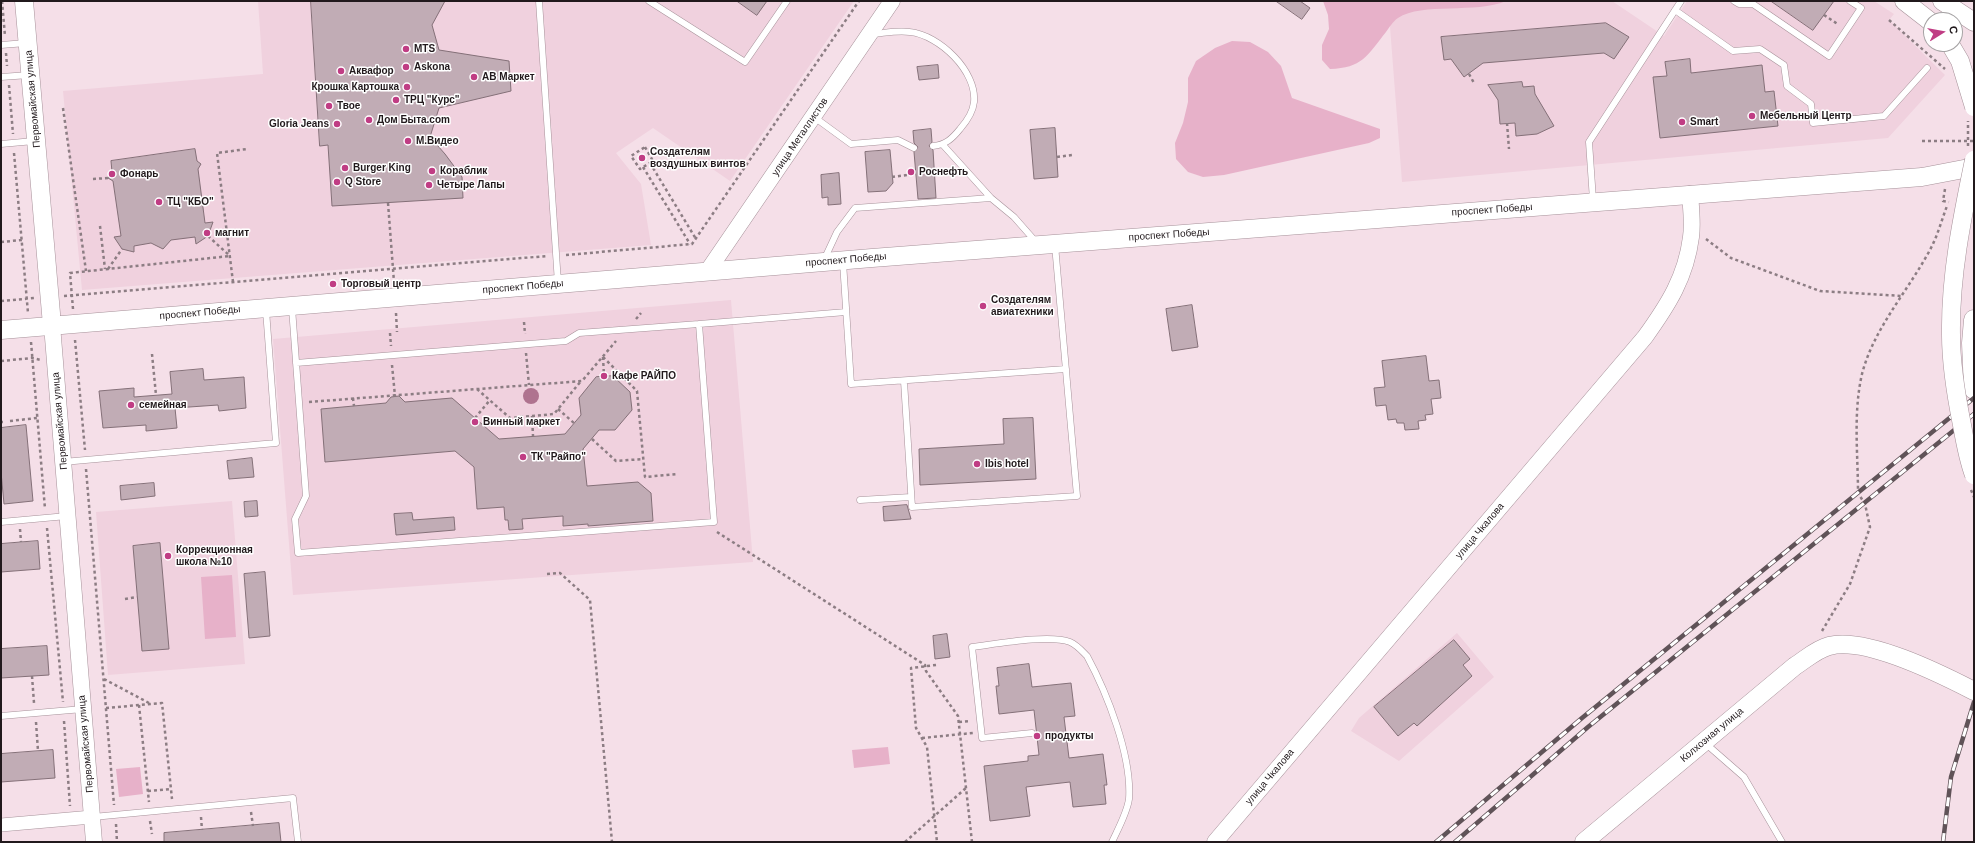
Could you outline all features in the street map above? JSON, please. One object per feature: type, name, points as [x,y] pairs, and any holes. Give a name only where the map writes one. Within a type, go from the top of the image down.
[{"type":"main road","name":"Первомайская улица","points":[[24,1],[52,326]]},
{"type":"main road","points":[[1904,1],[1923,16]]},
{"type":"main road","points":[[1942,1],[1974,22]]},
{"type":"main road","points":[[1954,52],[1962,68],[1974,107]]},
{"type":"main road","points":[[1974,160],[1958,237],[1951,335],[1955,390],[1970,463],[1974,475]]},
{"type":"main road","name":"проспект Победы","points":[[1,330],[843,260],[1922,177],[1974,168]]},
{"type":"main road","points":[[1974,320],[1972,344],[1974,389]]},
{"type":"main road","name":"Колхозная улица","points":[[1584,842],[1795,666],[1816,652],[1829,646],[1847,643],[1870,647],[1974,691]]},
{"type":"street","name":"улица Металлистов","points":[[707,272],[892,1]]},
{"type":"street","name":"улица Чкалова","points":[[1215,842],[1645,337],[1665,310],[1681,281],[1691,236],[1690,194]]},
{"type":"street","name":"Первомайская улица","points":[[52,326],[94,842]]},
{"type":"street","points":[[1,825],[92,817]]},
{"type":"lane","points":[[539,1],[558,284]]},
{"type":"lane","points":[[648,1],[745,62],[787,1]]},
{"type":"lane","points":[[1593,203],[1589,142],[1681,1]]},
{"type":"lane","points":[[1734,1],[1739,4],[1753,4],[1829,56],[1861,8],[1850,1]]},
{"type":"lane","points":[[1675,10],[1733,51],[1760,49],[1784,65],[1787,86],[1811,104],[1813,123],[1884,116],[1927,68]]},
{"type":"lane","points":[[870,34],[911,32],[924,35],[949,52],[959,63],[972,87],[974,101],[971,113],[966,122],[943,145],[932,146]]},
{"type":"lane","points":[[3,45],[28,43]]},
{"type":"lane","points":[[1,77],[30,74]]},
{"type":"lane","points":[[814,116],[851,144],[898,140],[914,148]]},
{"type":"lane","points":[[1,144],[36,141]]},
{"type":"lane","points":[[904,380],[912,507],[1077,496],[1066,369],[1047,244],[991,198],[943,145]]},
{"type":"lane","points":[[823,262],[837,232],[855,208],[991,198]]},
{"type":"lane","points":[[843,260],[851,384],[1066,369]]},
{"type":"lane","points":[[292,306],[306,496],[295,518],[298,553],[714,522],[698,324]]},
{"type":"lane","points":[[63,462],[276,443],[265,308]]},
{"type":"lane","points":[[296,363],[566,342],[579,334],[846,312]]},
{"type":"lane","points":[[860,500],[911,497]]},
{"type":"lane","points":[[1,522],[67,516]]},
{"type":"lane","points":[[1032,733],[982,738],[972,647],[1050,640],[1071,642],[1080,648],[1087,656],[1093,667],[1116,724],[1124,752],[1128,800],[1112,842]]},
{"type":"lane","points":[[1,716],[83,709]]},
{"type":"lane","points":[[1704,742],[1744,778],[1782,842]]},
{"type":"lane","points":[[92,817],[293,798],[298,842]]},
{"type":"path","points":[[2,1],[3,45],[8,76],[14,143],[71,819]]},
{"type":"path","points":[[1,301],[690,244],[696,239],[859,1]]},
{"type":"path","points":[[1824,15],[1846,30]]},
{"type":"path","points":[[1469,74],[1474,83]]},
{"type":"path","points":[[63,108],[86,271]]},
{"type":"path","points":[[1508,123],[1509,149]]},
{"type":"path","points":[[1922,141],[1974,141]]},
{"type":"path","points":[[645,147],[653,161],[643,167],[640,170],[631,156],[645,147]]},
{"type":"path","points":[[233,282],[217,153],[248,149]]},
{"type":"path","points":[[1057,157],[1072,155]]},
{"type":"path","points":[[650,163],[696,239]]},
{"type":"path","points":[[643,167],[690,244]]},
{"type":"path","points":[[892,177],[907,176]]},
{"type":"path","points":[[94,179],[108,178]]},
{"type":"path","points":[[666,205],[673,201]]},
{"type":"path","points":[[1819,637],[1850,584],[1870,527],[1865,504],[1858,493],[1857,402],[1863,373],[1871,350],[1932,246],[1949,202]]},
{"type":"path","points":[[388,203],[397,332]]},
{"type":"path","points":[[100,226],[107,269]]},
{"type":"path","points":[[208,236],[230,256]]},
{"type":"path","points":[[1702,236],[1731,258],[1820,291],[1902,296]]},
{"type":"path","points":[[1,242],[22,240]]},
{"type":"path","points":[[107,269],[122,249]]},
{"type":"path","points":[[117,842],[70,273],[230,256]]},
{"type":"path","points":[[477,389],[510,418],[554,414],[641,313]]},
{"type":"path","points":[[152,354],[156,395]]},
{"type":"path","points":[[603,357],[604,376]]},
{"type":"path","points":[[603,357],[637,390],[645,477],[677,474]]},
{"type":"path","points":[[299,402],[582,381]]},
{"type":"path","points":[[353,398],[354,406]]},
{"type":"path","points":[[474,418],[490,400]]},
{"type":"path","points":[[558,409],[574,423]]},
{"type":"path","points":[[532,416],[533,436]]},
{"type":"path","points":[[10,421],[37,418]]},
{"type":"path","points":[[592,439],[616,461],[643,459]]},
{"type":"path","points":[[714,522],[715,531],[925,666],[926,671],[958,716],[972,842]]},
{"type":"path","points":[[547,574],[560,573],[590,600],[612,842]]},
{"type":"path","points":[[125,599],[137,597]]},
{"type":"path","points":[[936,665],[911,668],[916,728],[927,747],[937,842]]},
{"type":"path","points":[[104,678],[150,704]]},
{"type":"path","points":[[106,708],[162,703],[173,810]]},
{"type":"path","points":[[139,705],[152,834]]},
{"type":"path","points":[[922,738],[981,732]]},
{"type":"path","points":[[905,842],[935,817],[966,787]]},
{"type":"path","points":[[148,791],[171,789]]},
{"type":"path","points":[[250,802],[252,826]]},
{"type":"path","points":[[200,807],[202,830]]},
{"type":"shaded area","points":[[258,1],[854,1],[730,181],[653,128],[616,153],[641,184],[651,245],[82,290],[63,91],[263,74]]},
{"type":"shaded area","points":[[1323,1],[1506,1],[1480,7],[1421,10],[1408,13],[1394,21],[1374,48],[1363,59],[1350,66],[1330,69],[1322,60],[1322,45],[1329,29],[1328,15]]},
{"type":"shaded area","points":[[1388,1],[1612,1],[1664,36],[1687,1],[1874,1],[1894,14],[1889,20],[1945,75],[1888,138],[1402,182]]},
{"type":"shaded area","points":[[1232,41],[1250,42],[1268,52],[1281,66],[1292,98],[1380,129],[1380,138],[1369,143],[1224,175],[1203,177],[1188,172],[1176,159],[1175,143],[1183,123],[1188,102],[1188,78],[1196,61],[1215,48]]},
{"type":"shaded area","points":[[731,300],[753,562],[293,595],[273,339]]},
{"type":"shaded area","points":[[531,388],[538,393],[539,396],[534,403],[531,404],[524,399],[523,396],[528,389]]},
{"type":"shaded area","name":"Коррекционная школа №10","points":[[232,501],[245,664],[108,675],[96,512]]},
{"type":"shaded area","points":[[232,575],[236,637],[205,639],[201,577]]},
{"type":"shaded area","points":[[1457,633],[1494,677],[1399,761],[1351,731],[1359,718]]},
{"type":"shaded area","points":[[888,747],[890,764],[854,768],[852,750]]},
{"type":"shaded area","points":[[140,767],[143,794],[119,797],[116,769]]},
{"type":"building","name":"ТРЦ \"Курс\"","points":[[311,1],[445,1],[432,25],[439,50],[509,61],[511,91],[439,108],[430,137],[462,177],[463,198],[332,206],[328,145],[320,146]]},
{"type":"building","points":[[737,1],[767,1],[757,15]]},
{"type":"building","points":[[1276,1],[1300,1],[1310,8],[1302,19]]},
{"type":"building","points":[[1771,1],[1834,1],[1813,30]]},
{"type":"building","points":[[1606,23],[1629,37],[1614,59],[1604,53],[1483,63],[1464,77],[1451,59],[1444,60],[1441,37]]},
{"type":"building","points":[[1690,59],[1691,73],[1762,65],[1765,92],[1774,91],[1778,126],[1660,138],[1653,77],[1667,76],[1665,62]]},
{"type":"building","points":[[938,65],[939,78],[919,80],[917,67]]},
{"type":"building","points":[[1522,82],[1523,87],[1534,86],[1535,94],[1554,126],[1537,134],[1516,136],[1515,123],[1500,124],[1498,100],[1488,85]]},
{"type":"building","points":[[1055,128],[1058,177],[1034,179],[1030,130]]},
{"type":"building","points":[[931,129],[932,142],[929,146],[933,150],[936,198],[918,199],[914,152],[918,147],[914,143],[913,131]]},
{"type":"building","name":"ТЦ \"КБО\"","points":[[195,149],[197,161],[201,164],[198,169],[205,223],[213,222],[208,236],[196,244],[195,237],[171,240],[163,249],[151,243],[134,246],[134,252],[122,249],[114,237],[121,236],[113,181],[108,178],[112,172],[111,161]]},
{"type":"building","points":[[890,150],[893,183],[886,191],[868,192],[865,152]]},
{"type":"building","points":[[839,173],[841,204],[828,205],[828,197],[822,198],[821,175]]},
{"type":"building","points":[[1192,305],[1198,347],[1172,351],[1166,309]]},
{"type":"building","points":[[1426,356],[1429,381],[1439,380],[1441,398],[1431,399],[1433,414],[1425,415],[1426,420],[1418,421],[1419,429],[1405,430],[1404,423],[1397,423],[1396,419],[1388,420],[1386,405],[1376,406],[1374,388],[1385,387],[1382,361]]},
{"type":"building","points":[[203,369],[204,380],[244,377],[246,408],[219,411],[218,405],[175,408],[177,428],[146,431],[146,425],[103,428],[99,391],[134,388],[134,397],[172,394],[170,372]]},
{"type":"building","name":"ТК \"Райпо\"","points":[[613,376],[630,392],[632,410],[615,430],[599,430],[583,449],[587,486],[638,482],[651,493],[653,521],[588,526],[588,524],[563,526],[563,516],[522,519],[523,529],[509,530],[508,520],[505,520],[504,507],[477,509],[474,467],[455,451],[325,462],[321,409],[386,403],[391,397],[399,396],[405,402],[452,398],[499,439],[565,434],[581,415],[579,398],[596,377]]},
{"type":"building","name":"Ibis hotel","points":[[1033,418],[1036,479],[920,485],[919,449],[1004,444],[1003,419]]},
{"type":"building","points":[[26,425],[33,501],[4,504],[1,472],[1,428]]},
{"type":"building","points":[[252,458],[254,477],[229,479],[227,461]]},
{"type":"building","points":[[154,483],[155,496],[121,500],[120,486]]},
{"type":"building","points":[[257,501],[258,516],[245,517],[244,502]]},
{"type":"building","points":[[907,505],[911,519],[884,521],[883,507]]},
{"type":"building","points":[[412,513],[413,520],[454,517],[455,530],[396,535],[394,514]]},
{"type":"building","points":[[38,541],[40,569],[1,572],[1,544]]},
{"type":"building","points":[[160,543],[169,649],[142,651],[133,546]]},
{"type":"building","points":[[265,572],[270,636],[249,638],[244,574]]},
{"type":"building","points":[[947,634],[950,657],[935,659],[933,636]]},
{"type":"building","points":[[1454,640],[1470,659],[1463,665],[1472,676],[1417,726],[1414,723],[1398,736],[1374,707]]},
{"type":"building","points":[[47,646],[49,675],[1,678],[1,649]]},
{"type":"building","points":[[1029,664],[1032,687],[1071,683],[1075,716],[1064,717],[1069,758],[1103,754],[1107,785],[1104,785],[1106,804],[1073,807],[1070,782],[1026,787],[1030,816],[990,821],[984,766],[1028,761],[1028,756],[1039,755],[1034,710],[999,714],[996,686],[999,686],[997,668]]},
{"type":"building","points":[[53,750],[55,778],[1,782],[1,754]]},
{"type":"building","points":[[279,823],[281,842],[164,842],[164,833]]},
{"type":"railway","points":[[1436,842],[1582,718],[1974,398]]},
{"type":"railway","points":[[1455,842],[1588,727],[1974,414]]},
{"type":"railway","points":[[1943,842],[1951,777],[1974,702]]},
{"type":"place","name":"MTS","points":[[406,49]]},
{"type":"place","name":"Askona","points":[[406,67]]},
{"type":"place","name":"Аквафор","points":[[341,71]]},
{"type":"place","name":"АВ Маркет","points":[[474,77]]},
{"type":"place","name":"Крошка Картошка","points":[[407,87]]},
{"type":"place","name":"ТРЦ \"Курс\"","points":[[396,100]]},
{"type":"place","name":"Твое","points":[[329,106]]},
{"type":"place","name":"Мебельный Центр","points":[[1752,116]]},
{"type":"place","name":"Дом Быта.com","points":[[369,120]]},
{"type":"place","name":"Smart","points":[[1682,122]]},
{"type":"place","name":"Gloria Jeans","points":[[337,124]]},
{"type":"place","name":"М.Видео","points":[[408,141]]},
{"type":"place","name":"Создателям воздушных винтов","points":[[642,158]]},
{"type":"place","name":"Burger King","points":[[345,168]]},
{"type":"place","name":"Кораблик","points":[[432,171]]},
{"type":"place","name":"Роснефть","points":[[911,172]]},
{"type":"place","name":"Фонарь","points":[[112,174]]},
{"type":"place","name":"Q Store","points":[[337,182]]},
{"type":"place","name":"Четыре Лапы","points":[[429,185]]},
{"type":"place","name":"ТЦ \"КБО\"","points":[[159,202]]},
{"type":"place","name":"магнит","points":[[207,233]]},
{"type":"place","name":"Торговый центр","points":[[333,284]]},
{"type":"place","name":"Создателям авиатехники","points":[[983,306]]},
{"type":"place","name":"Кафе РАЙПО","points":[[604,376]]},
{"type":"place","name":"семейная","points":[[131,405]]},
{"type":"place","name":"Винный маркет","points":[[475,422]]},
{"type":"place","name":"ТК \"Райпо\"","points":[[523,457]]},
{"type":"place","name":"Ibis hotel","points":[[977,464]]},
{"type":"place","name":"Коррекционная школа №10","points":[[168,556]]},
{"type":"place","name":"продукты","points":[[1037,736]]}]
